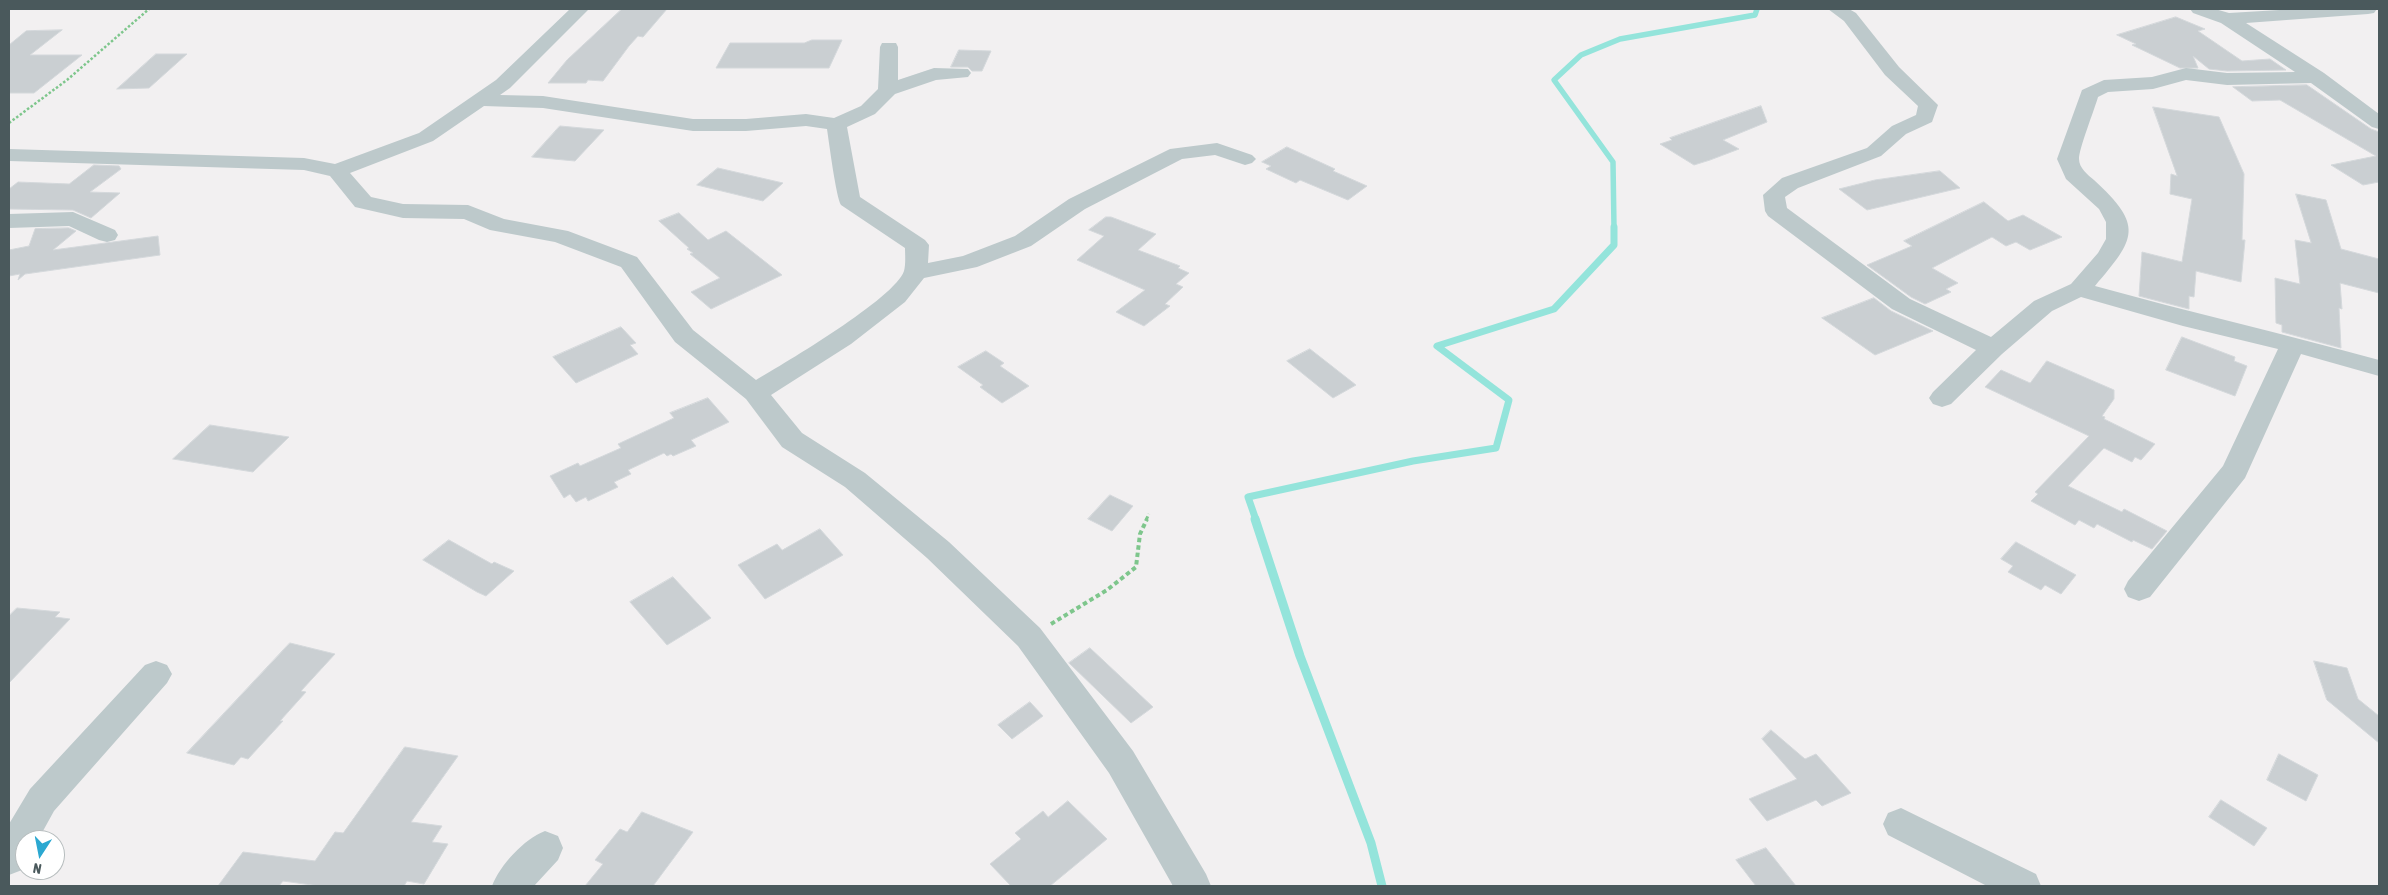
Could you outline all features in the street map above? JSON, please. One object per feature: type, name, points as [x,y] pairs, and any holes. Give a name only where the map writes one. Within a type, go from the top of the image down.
[{"type":"street","points":[[9,155],[304,164],[337,171],[426,137],[502,84],[580,9]]},
{"type":"street","points":[[1836,9],[1850,17],[1892,71],[1928,104],[1925,118],[1899,130],[1874,152],[1790,183],[1774,195],[1776,211],[1901,304],[1993,348]]},
{"type":"street","points":[[2198,9],[2227,19],[2317,77],[2379,123]]},
{"type":"street","points":[[2227,19],[2368,9]]},
{"type":"street","points":[[888,90],[889,48]]},
{"type":"street","points":[[481,100],[543,102],[693,126],[746,125],[806,120],[836,124],[868,110],[888,90],[934,74],[961,73]]},
{"type":"street","points":[[1942,398],[1993,348],[2043,306],[2079,288],[2108,256],[2117,239],[2117,222],[2109,206],[2074,174],[2068,159],[2089,94],[2104,86],[2153,83],[2186,74],[2227,79],[2317,77]]},
{"type":"street","points":[[755,393],[842,338],[896,296],[916,272],[917,246],[849,200],[846,172],[836,124]]},
{"type":"street","points":[[916,272],[969,262],[1023,240],[1077,204],[1177,153],[1217,149],[1245,159]]},
{"type":"street","points":[[337,171],[362,202],[402,211],[468,212],[498,225],[560,236],[629,262],[684,336],[755,393],[792,440],[855,480],[938,550],[1029,637],[1121,762],[1193,886]]},
{"type":"street","points":[[9,221],[73,218],[107,235]]},
{"type":"street","points":[[2079,288],[2192,321],[2293,344],[2379,368]]},
{"type":"street","points":[[2139,589],[2235,471],[2293,344]]},
{"type":"street","points":[[9,858],[42,800],[156,674]]},
{"type":"street","points":[[1901,824],[2023,886]]},
{"type":"street","points":[[510,886],[545,848]]},
{"type":"path","points":[[9,124],[67,80],[148,9]]},
{"type":"path","points":[[1029,637],[1107,590],[1136,567],[1140,534],[1150,514]]},
{"type":"building","points":[[622,9],[667,9],[643,37],[638,36],[629,46],[603,81],[588,80],[586,83],[548,83],[567,60]]},
{"type":"building","points":[[2176,17],[2205,29],[2198,31],[2242,61],[2270,59],[2286,70],[2227,71],[2209,69],[2193,56],[2198,68],[2180,68],[2132,45],[2136,44],[2117,35]]},
{"type":"building","points":[[62,30],[30,55],[82,55],[34,93],[9,93],[9,45],[26,31]]},
{"type":"building","points":[[812,40],[842,40],[829,68],[716,68],[730,43],[804,43]]},
{"type":"building","points":[[959,50],[991,51],[982,71],[972,71],[968,67],[951,67]]},
{"type":"building","points":[[156,54],[187,54],[149,88],[117,89]]},
{"type":"building","points":[[2307,85],[2371,129],[2379,132],[2379,182],[2363,185],[2331,165],[2376,156],[2280,100],[2252,101],[2233,87]]},
{"type":"building","points":[[1761,106],[1767,122],[1723,140],[1739,149],[1710,160],[1694,165],[1660,144],[1672,140],[1670,138]]},
{"type":"building","points":[[2153,107],[2219,117],[2244,174],[2242,240],[2245,240],[2241,282],[2196,271],[2194,297],[2189,296],[2189,309],[2139,296],[2142,252],[2182,262],[2192,199],[2170,194],[2171,174],[2177,176]]},
{"type":"building","points":[[560,126],[604,130],[575,161],[532,157]]},
{"type":"building","points":[[1287,147],[1367,186],[1348,200],[1300,180],[1296,183],[1266,169],[1271,166],[1262,162]]},
{"type":"building","points":[[94,165],[119,166],[121,169],[90,192],[120,193],[91,218],[73,210],[9,209],[9,189],[18,182],[69,184]]},
{"type":"building","points":[[718,168],[783,183],[763,201],[697,185]]},
{"type":"building","points":[[1940,171],[1960,188],[1867,210],[1839,189],[1875,180]]},
{"type":"building","points":[[2296,194],[2326,200],[2341,249],[2379,259],[2379,293],[2340,283],[2342,309],[2339,308],[2341,348],[2282,332],[2282,325],[2276,323],[2275,278],[2300,284],[2295,240],[2311,243]]},
{"type":"building","points":[[1984,202],[2008,221],[2023,215],[2062,237],[2030,250],[2016,242],[2006,246],[1992,237],[1932,268],[1958,283],[1946,289],[1951,292],[1925,304],[1911,297],[1867,265],[1912,246],[1904,241]]},
{"type":"building","points":[[679,213],[708,240],[726,231],[782,275],[711,309],[691,292],[720,278],[690,254],[693,253],[687,249],[689,248],[659,221]]},
{"type":"building","points":[[1106,217],[1111,217],[1156,234],[1138,250],[1180,266],[1178,268],[1189,273],[1176,284],[1183,287],[1165,304],[1170,306],[1144,326],[1116,312],[1145,290],[1077,260],[1104,236],[1089,230]]},
{"type":"building","points":[[69,228],[76,231],[53,250],[158,236],[160,255],[25,274],[18,280],[20,274],[9,276],[9,250],[29,246],[35,229]]},
{"type":"building","points":[[1874,298],[1891,311],[1933,331],[1875,355],[1822,318]]},
{"type":"building","points":[[621,327],[636,343],[630,345],[638,354],[576,383],[553,357]]},
{"type":"building","points":[[2182,337],[2235,357],[2234,361],[2247,366],[2235,396],[2166,370]]},
{"type":"building","points":[[1310,349],[1356,385],[1333,398],[1287,361]]},
{"type":"building","points":[[986,351],[1004,363],[1000,366],[1029,386],[1002,403],[980,387],[983,385],[958,367]]},
{"type":"building","points":[[2047,361],[2114,390],[2114,399],[2102,416],[2105,417],[2104,419],[2155,444],[2141,460],[2135,457],[2132,462],[2104,448],[2068,486],[2122,512],[2124,509],[2167,531],[2152,549],[2133,540],[2132,542],[2097,524],[2094,528],[2079,520],[2075,525],[2031,501],[2038,494],[2035,492],[2089,436],[1985,387],[2001,370],[2030,383]]},
{"type":"building","points":[[708,398],[729,422],[691,440],[696,446],[673,456],[671,454],[667,456],[664,453],[628,470],[631,474],[614,482],[618,487],[588,501],[586,497],[576,502],[570,494],[564,498],[550,476],[578,463],[580,466],[621,448],[618,444],[674,418],[670,413]]},
{"type":"building","points":[[210,425],[289,437],[253,472],[173,459]]},
{"type":"building","points":[[1110,495],[1133,506],[1112,531],[1088,519]]},
{"type":"building","points":[[820,529],[843,555],[765,599],[738,565],[777,544],[782,550]]},
{"type":"building","points":[[449,540],[492,564],[494,562],[514,571],[486,596],[477,592],[423,560]]},
{"type":"building","points":[[2016,542],[2076,575],[2061,594],[2045,585],[2041,590],[2008,572],[2013,566],[2001,559]]},
{"type":"building","points":[[673,577],[711,618],[667,645],[630,602]]},
{"type":"building","points":[[17,608],[60,612],[55,617],[70,619],[9,683],[9,616]]},
{"type":"building","points":[[290,643],[335,654],[301,691],[306,692],[280,721],[283,721],[248,759],[241,757],[234,765],[187,753]]},
{"type":"building","points":[[1090,648],[1153,707],[1131,723],[1069,663]]},
{"type":"building","points":[[2314,661],[2347,668],[2358,699],[2379,716],[2379,743],[2327,700]]},
{"type":"building","points":[[1030,702],[1043,716],[1012,739],[998,725]]},
{"type":"building","points":[[1771,730],[1805,759],[1816,754],[1851,793],[1822,806],[1816,800],[1767,821],[1749,799],[1797,779],[1762,739]]},
{"type":"building","points":[[405,747],[458,756],[411,822],[442,826],[432,842],[448,844],[424,884],[407,881],[404,886],[319,886],[283,881],[279,886],[218,886],[243,852],[315,861],[335,832],[343,833]]},
{"type":"building","points":[[2279,754],[2318,775],[2306,801],[2267,780]]},
{"type":"building","points":[[2221,800],[2267,828],[2254,846],[2209,817]]},
{"type":"building","points":[[1068,801],[1107,839],[1050,886],[1011,886],[990,864],[1021,839],[1015,833],[1043,811],[1048,817]]},
{"type":"building","points":[[642,812],[693,832],[653,886],[585,886],[603,864],[595,860],[620,829],[627,832]]},
{"type":"building","points":[[1766,848],[1796,886],[1756,886],[1736,860]]},
{"type":"waterway","points":[[1614,228],[1613,162],[1554,80],[1581,55],[1620,39],[1755,15],[1757,9]]},
{"type":"waterway","points":[[1256,520],[1248,497],[1413,461],[1496,448],[1509,400],[1437,346],[1554,309],[1614,245],[1614,228]]},
{"type":"waterway","points":[[1255,519],[1300,656],[1371,843],[1382,886]]}]
